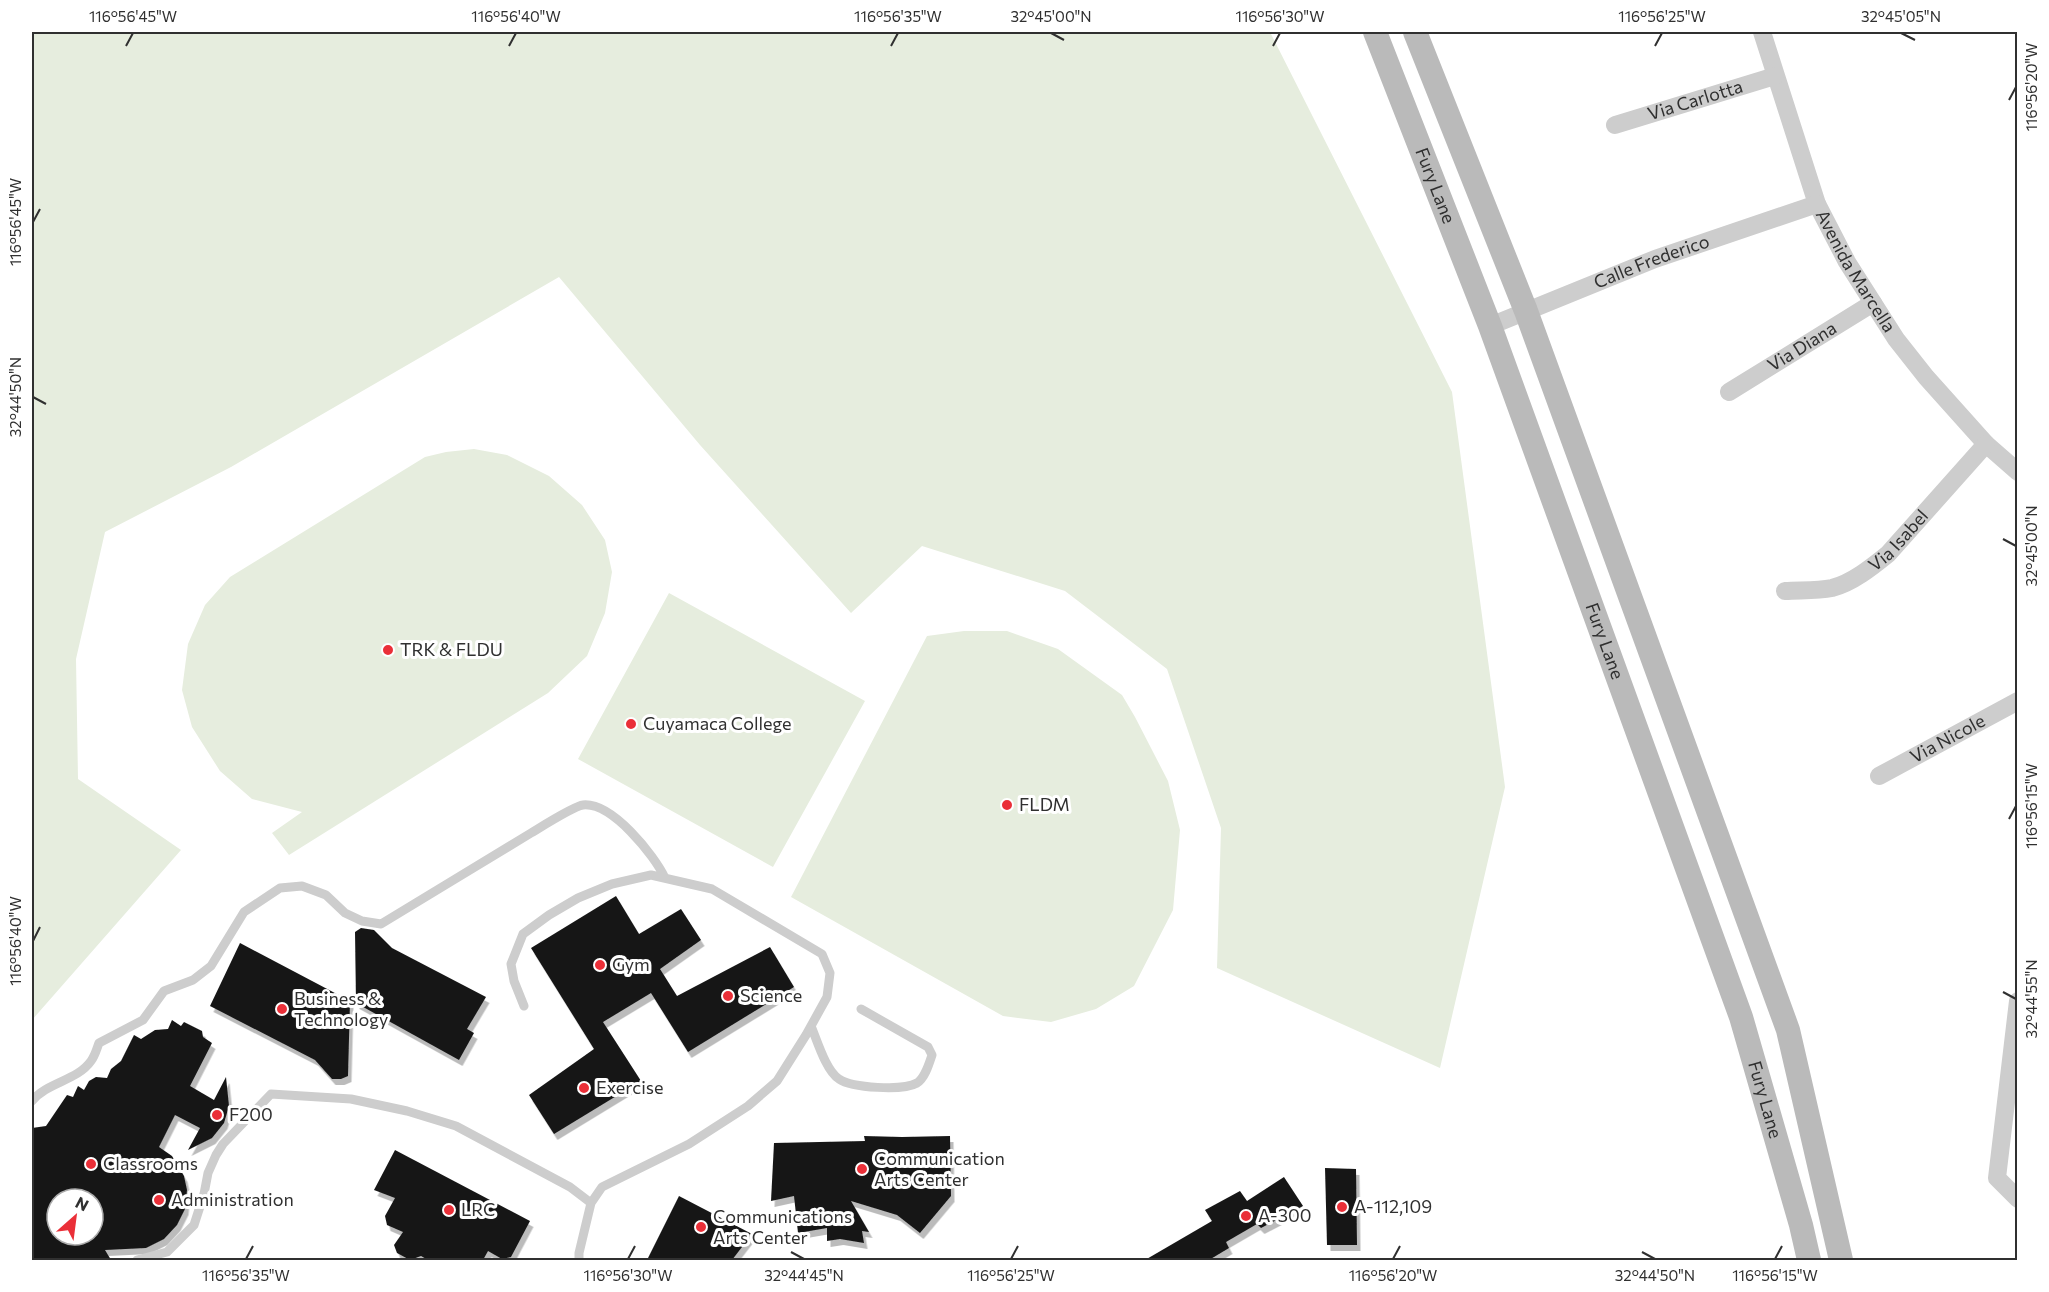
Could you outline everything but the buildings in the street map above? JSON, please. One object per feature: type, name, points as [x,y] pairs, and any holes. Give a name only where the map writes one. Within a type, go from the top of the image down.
[{"type":"main road","name":"Fury Lane","points":[[1375,32],[1490,326],[1741,1017],[1809,1260]]},
{"type":"main road","name":"Fury Lane","points":[[1415,32],[1526,311],[1788,1030],[1842,1260]]},
{"type":"street","name":"Avenida Marcella","points":[[1762,32],[1817,204],[1847,262],[1908,355],[1986,444],[2018,471]]},
{"type":"street","name":"Via Carlotta","points":[[1615,125],[1775,76]]},
{"type":"street","name":"Calle Frederico","points":[[1490,326],[1655,259],[1817,204]]},
{"type":"street","name":"Via Diana","points":[[1729,392],[1873,303]]},
{"type":"street","name":"Via Isabel","points":[[1785,591],[1832,588],[1877,563],[1888,554],[1986,444]]},
{"type":"street","name":"Via Nicole","points":[[1878,776],[2018,701]]},
{"type":"street","points":[[2018,1001],[1997,1178],[2018,1199]]},
{"type":"lane","points":[[32,1101],[39,1092],[76,1074],[91,1061],[99,1043],[143,1020],[164,991],[193,980],[211,966],[244,912],[280,888],[302,886],[326,895],[345,912],[362,921],[381,924],[544,825],[582,805],[603,808],[659,864],[665,878]]},
{"type":"lane","points":[[524,1006],[514,981],[511,964],[523,934],[568,904],[612,884],[651,875],[712,889],[822,954],[830,974],[827,997],[777,1081],[748,1106],[688,1144],[602,1187],[591,1203],[579,1260]]},
{"type":"lane","points":[[811,1026],[830,1069],[838,1079],[852,1085],[905,1087],[918,1082],[928,1068],[932,1055],[928,1047],[861,1009]]},
{"type":"lane","points":[[137,1260],[167,1252],[194,1226],[208,1173],[216,1155],[231,1135],[271,1095],[351,1100],[407,1111],[456,1126],[570,1186],[591,1203]]},
{"type":"green space","points":[[32,32],[1270,32],[1452,392],[1505,787],[1440,1068],[1217,968],[1221,828],[1167,669],[1065,591],[922,546],[851,613],[700,445],[559,277],[231,467],[105,532],[76,659],[78,779],[181,850],[32,1020]]},
{"type":"green space","name":"TRK & FLDU","points":[[474,449],[507,455],[549,476],[582,505],[605,540],[612,572],[605,613],[587,656],[548,693],[289,855],[272,833],[302,812],[252,799],[220,771],[192,727],[182,690],[188,644],[205,605],[230,577],[425,457]]},
{"type":"green space","points":[[669,593],[865,701],[773,867],[578,759]]},
{"type":"green space","name":"FLDM","points":[[964,631],[1007,631],[1058,649],[1122,695],[1168,781],[1180,830],[1173,910],[1134,986],[1096,1009],[1051,1022],[1003,1016],[791,897],[927,636]]},
{"type":"place","name":"TRK & FLDU","points":[[388,650]]},
{"type":"place","name":"Cuyamaca College","points":[[631,724]]},
{"type":"place","name":"FLDM","points":[[1007,805]]},
{"type":"place","name":"Gym","points":[[600,965]]},
{"type":"place","name":"Science","points":[[728,996]]},
{"type":"place","name":"Business & Technology","points":[[282,1009]]},
{"type":"place","name":"Exercise","points":[[584,1088]]},
{"type":"place","name":"F200","points":[[217,1115]]},
{"type":"place","name":"Classrooms","points":[[91,1164]]},
{"type":"place","name":"Communication Arts Center","points":[[862,1169]]},
{"type":"place","name":"Administration","points":[[159,1200]]},
{"type":"place","name":"A-112,109","points":[[1342,1207]]},
{"type":"place","name":"LRC","points":[[449,1210]]},
{"type":"place","name":"A-300","points":[[1246,1216]]},
{"type":"place","name":"Communications Arts Center","points":[[701,1227]]}]
